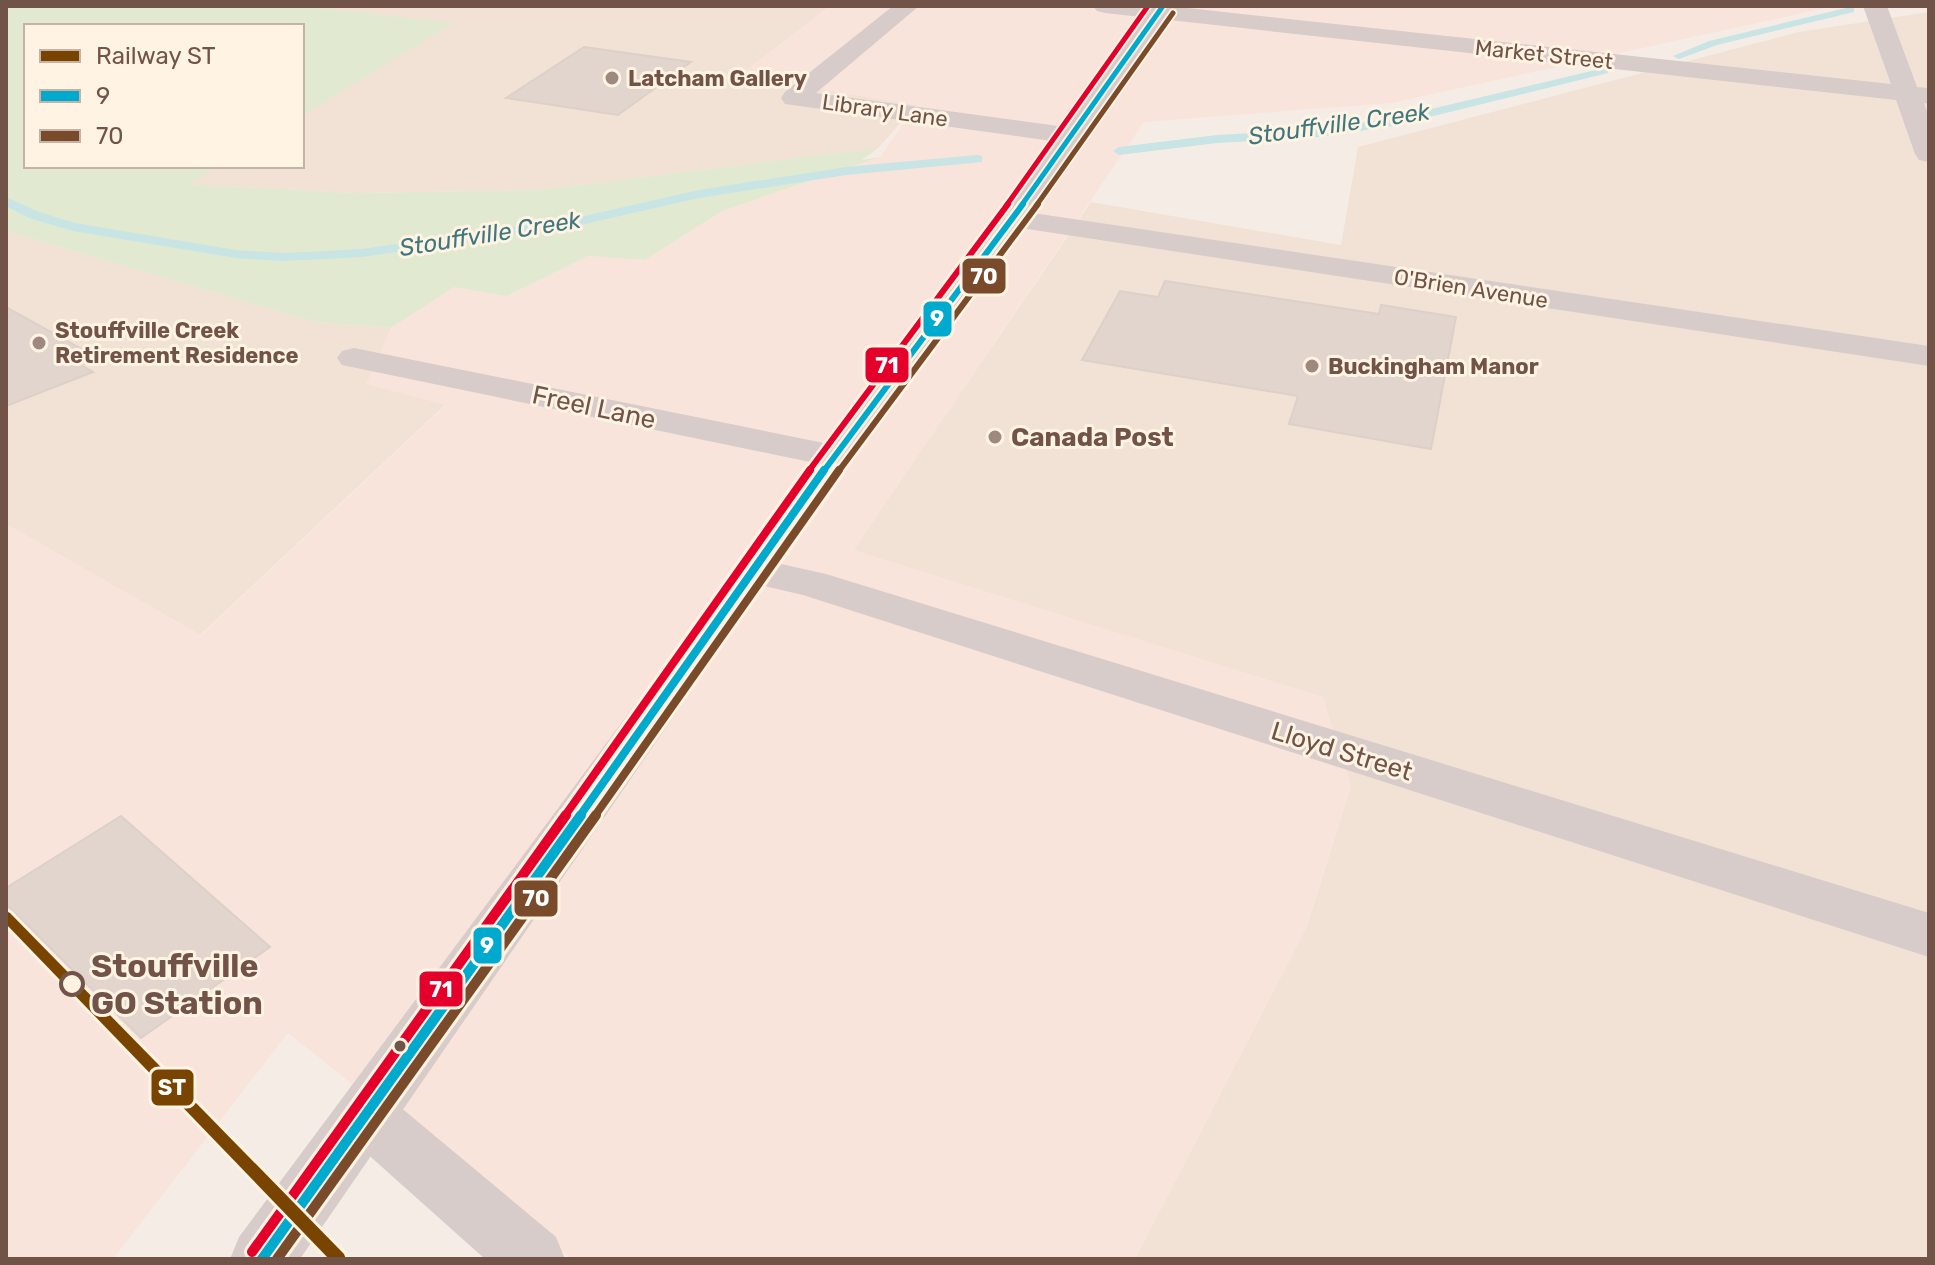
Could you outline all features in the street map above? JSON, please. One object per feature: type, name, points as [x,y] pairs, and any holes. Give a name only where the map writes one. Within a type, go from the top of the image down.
[{"type":"street","name":"Library Lane","points":[[907,6],[794,98],[1073,136]]},
{"type":"street","name":"Market Street","points":[[1105,6],[1160,9],[1917,95]]},
{"type":"street","points":[[1875,6],[1917,95],[1929,154]]},
{"type":"street","points":[[262,1259],[834,456],[1073,136],[1160,9]]},
{"type":"street","name":"O'Brien Avenue","points":[[1012,219],[1929,356]]},
{"type":"street","name":"Freel Lane","points":[[354,358],[834,456]]},
{"type":"street","name":"Lloyd Street","points":[[754,571],[811,583],[1929,935]]},
{"type":"street","points":[[366,1115],[533,1259]]},
{"type":"shaded area","points":[[304,6],[830,6],[739,76],[917,105],[878,148],[541,190],[354,193],[187,184],[215,168],[304,168],[304,115],[451,23]]},
{"type":"shaded area","points":[[830,6],[1835,6],[1392,103],[1144,122],[854,550],[1323,697],[1351,786],[1307,926],[1135,1259],[572,1259],[288,1033],[113,1259],[6,1259],[6,524],[201,635],[446,405],[366,384],[391,328],[454,286],[507,296],[588,256],[645,259],[722,211],[880,157],[916,105],[738,76]]},
{"type":"shaded area","points":[[1929,12],[1929,1259],[1135,1259],[1307,926],[1351,786],[853,550],[1091,202],[1341,245],[1358,147],[1799,32]]},
{"type":"shaded area","points":[[6,231],[316,322],[391,328],[367,384],[446,404],[200,635],[6,524]]},
{"type":"green space","points":[[6,6],[304,6],[453,23],[304,115],[304,24],[24,24],[24,168],[215,168],[189,184],[354,193],[541,190],[878,148],[862,160],[880,157],[722,211],[645,260],[588,256],[507,296],[454,287],[391,328],[316,322],[6,231]]},
{"type":"building","name":"Latcham Gallery","points":[[584,47],[691,62],[618,115],[506,98]]},
{"type":"building","name":"Buckingham Manor","points":[[1165,281],[1379,314],[1381,305],[1456,317],[1431,449],[1289,424],[1298,396],[1082,360],[1120,291],[1158,297]]},
{"type":"building","name":"Stouffville Creek Retirement Residence","points":[[6,307],[96,357],[81,365],[93,372],[6,406]]},
{"type":"building","name":"Stouffville GO Station","points":[[121,816],[270,947],[141,1038],[6,904],[6,888]]},
{"type":"waterway","name":"Stouffville Creek","points":[[1679,56],[1713,43],[1850,10]]},
{"type":"waterway","name":"Stouffville Creek","points":[[1119,151],[1217,139],[1318,133],[1393,122],[1604,71]]},
{"type":"waterway","name":"Stouffville Creek","points":[[6,201],[34,215],[73,227],[236,254],[284,257],[362,253],[580,221],[699,194],[846,171],[977,159]]},
{"type":"rail line","name":"ST","points":[[6,916],[339,1259]]},
{"type":"transit line","name":"71","points":[[252,1252],[672,667],[824,449],[1002,212],[1148,6]]},
{"type":"transit line","name":"9","points":[[262,1259],[682,674],[834,456],[1012,219],[1163,6]]},
{"type":"transit line","name":"70","points":[[277,1259],[692,681],[844,463],[1022,226],[1173,13]]},
{"type":"place","name":"Latcham Gallery","points":[[612,78]]},
{"type":"place","name":"Stouffville Creek Retirement Residence","points":[[39,343]]},
{"type":"place","name":"Buckingham Manor","points":[[1312,366]]},
{"type":"place","name":"Canada Post","points":[[995,437]]},
{"type":"place","name":"Stouffville GO Station","points":[[72,984]]}]
